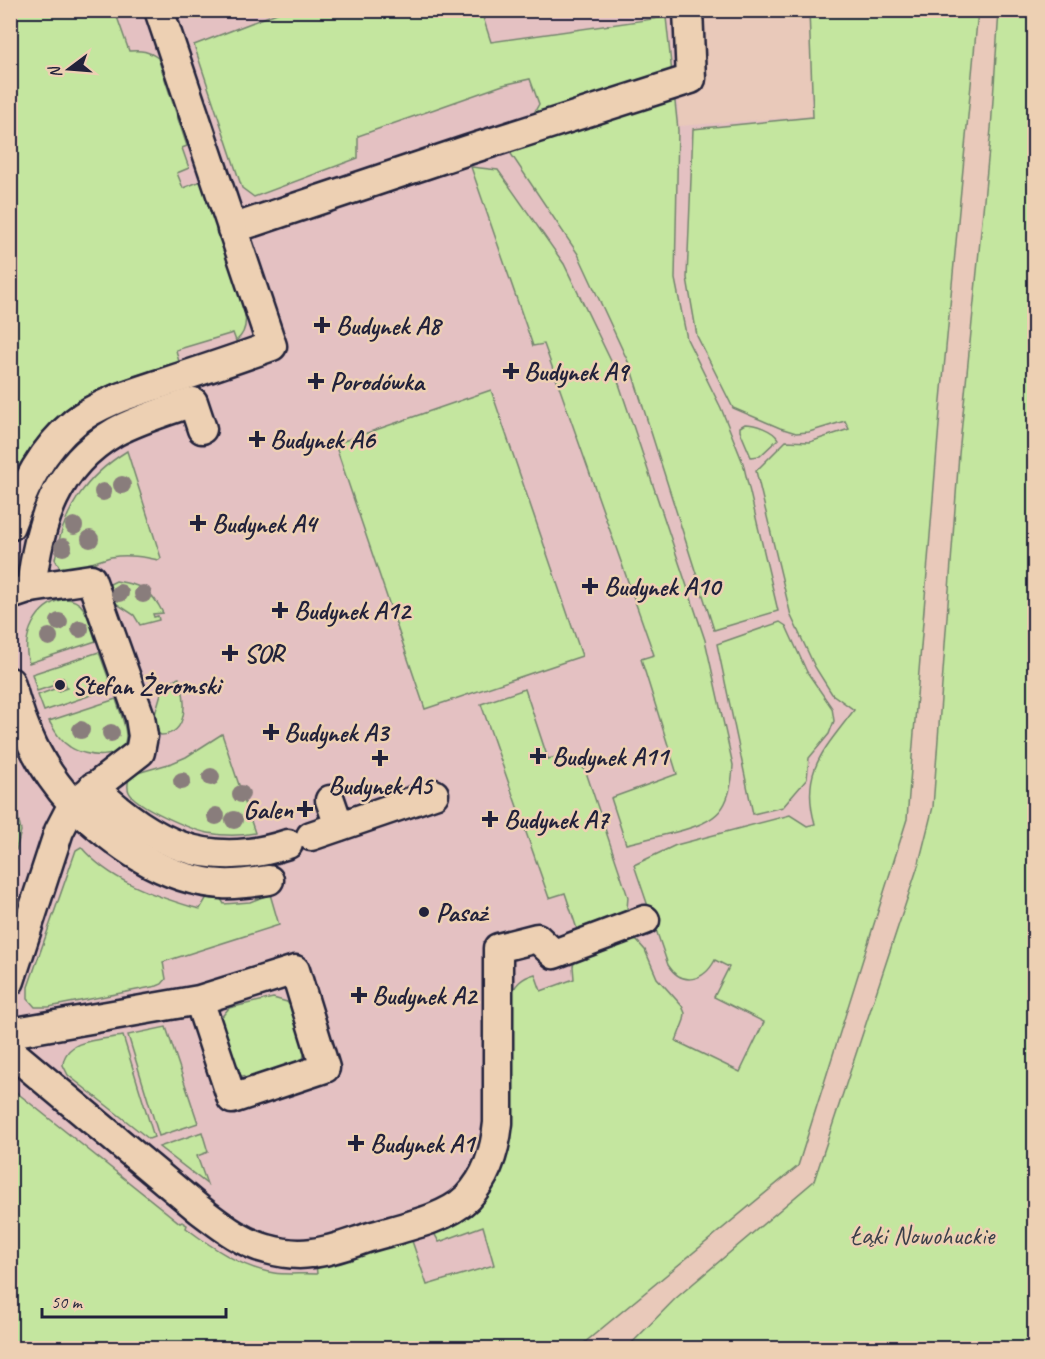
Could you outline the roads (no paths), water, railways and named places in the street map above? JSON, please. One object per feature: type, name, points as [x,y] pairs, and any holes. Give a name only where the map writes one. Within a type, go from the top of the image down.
[{"type":"lane","points":[[10,526],[32,473],[58,437],[76,421],[117,399],[272,346],[159,10]]},
{"type":"lane","points":[[232,229],[691,79],[688,10]]},
{"type":"lane","points":[[10,981],[59,831],[83,795],[140,752],[143,736],[140,717],[91,579],[21,591],[42,525],[64,478],[81,457],[117,432],[193,402],[202,429]]},
{"type":"lane","points":[[13,698],[44,769],[83,795],[128,817],[166,840],[190,850],[231,856],[269,850],[300,840],[334,813],[434,794]]},
{"type":"lane","points":[[83,795],[109,837],[153,864],[178,875],[202,881],[224,884],[269,880]]},
{"type":"lane","points":[[10,1051],[226,1228],[265,1249],[295,1254],[328,1250],[419,1222],[452,1209],[466,1199],[490,1164],[496,1144],[498,1123],[498,948],[537,938],[554,954],[645,920]]},
{"type":"lane","points":[[10,1033],[200,1000],[295,970],[325,1068],[232,1099],[200,1000]]},
{"type":"place","name":"Budynek A8","points":[[322,325]]},
{"type":"place","name":"Budynek A9","points":[[511,371]]},
{"type":"place","name":"Porodówka","points":[[316,381]]},
{"type":"place","name":"Budynek A6","points":[[257,439]]},
{"type":"place","name":"Budynek A4","points":[[198,523]]},
{"type":"place","name":"Budynek A10","points":[[590,586]]},
{"type":"place","name":"Budynek A12","points":[[280,610]]},
{"type":"place","name":"SOR","points":[[230,653]]},
{"type":"place","name":"Stefan Żeromski","points":[[60,685]]},
{"type":"place","name":"Budynek A3","points":[[271,732]]},
{"type":"place","name":"Budynek A11","points":[[538,756]]},
{"type":"place","name":"Budynek A5","points":[[380,758]]},
{"type":"place","name":"Galen","points":[[305,809]]},
{"type":"place","name":"Budynek A7","points":[[490,819]]},
{"type":"place","name":"Pasaż","points":[[424,912]]},
{"type":"place","name":"Budynek A2","points":[[359,995]]},
{"type":"place","name":"Budynek A1","points":[[356,1143]]},
{"type":"park label","name":"Łąki Nowohuckie","points":[[922,1235]]}]
